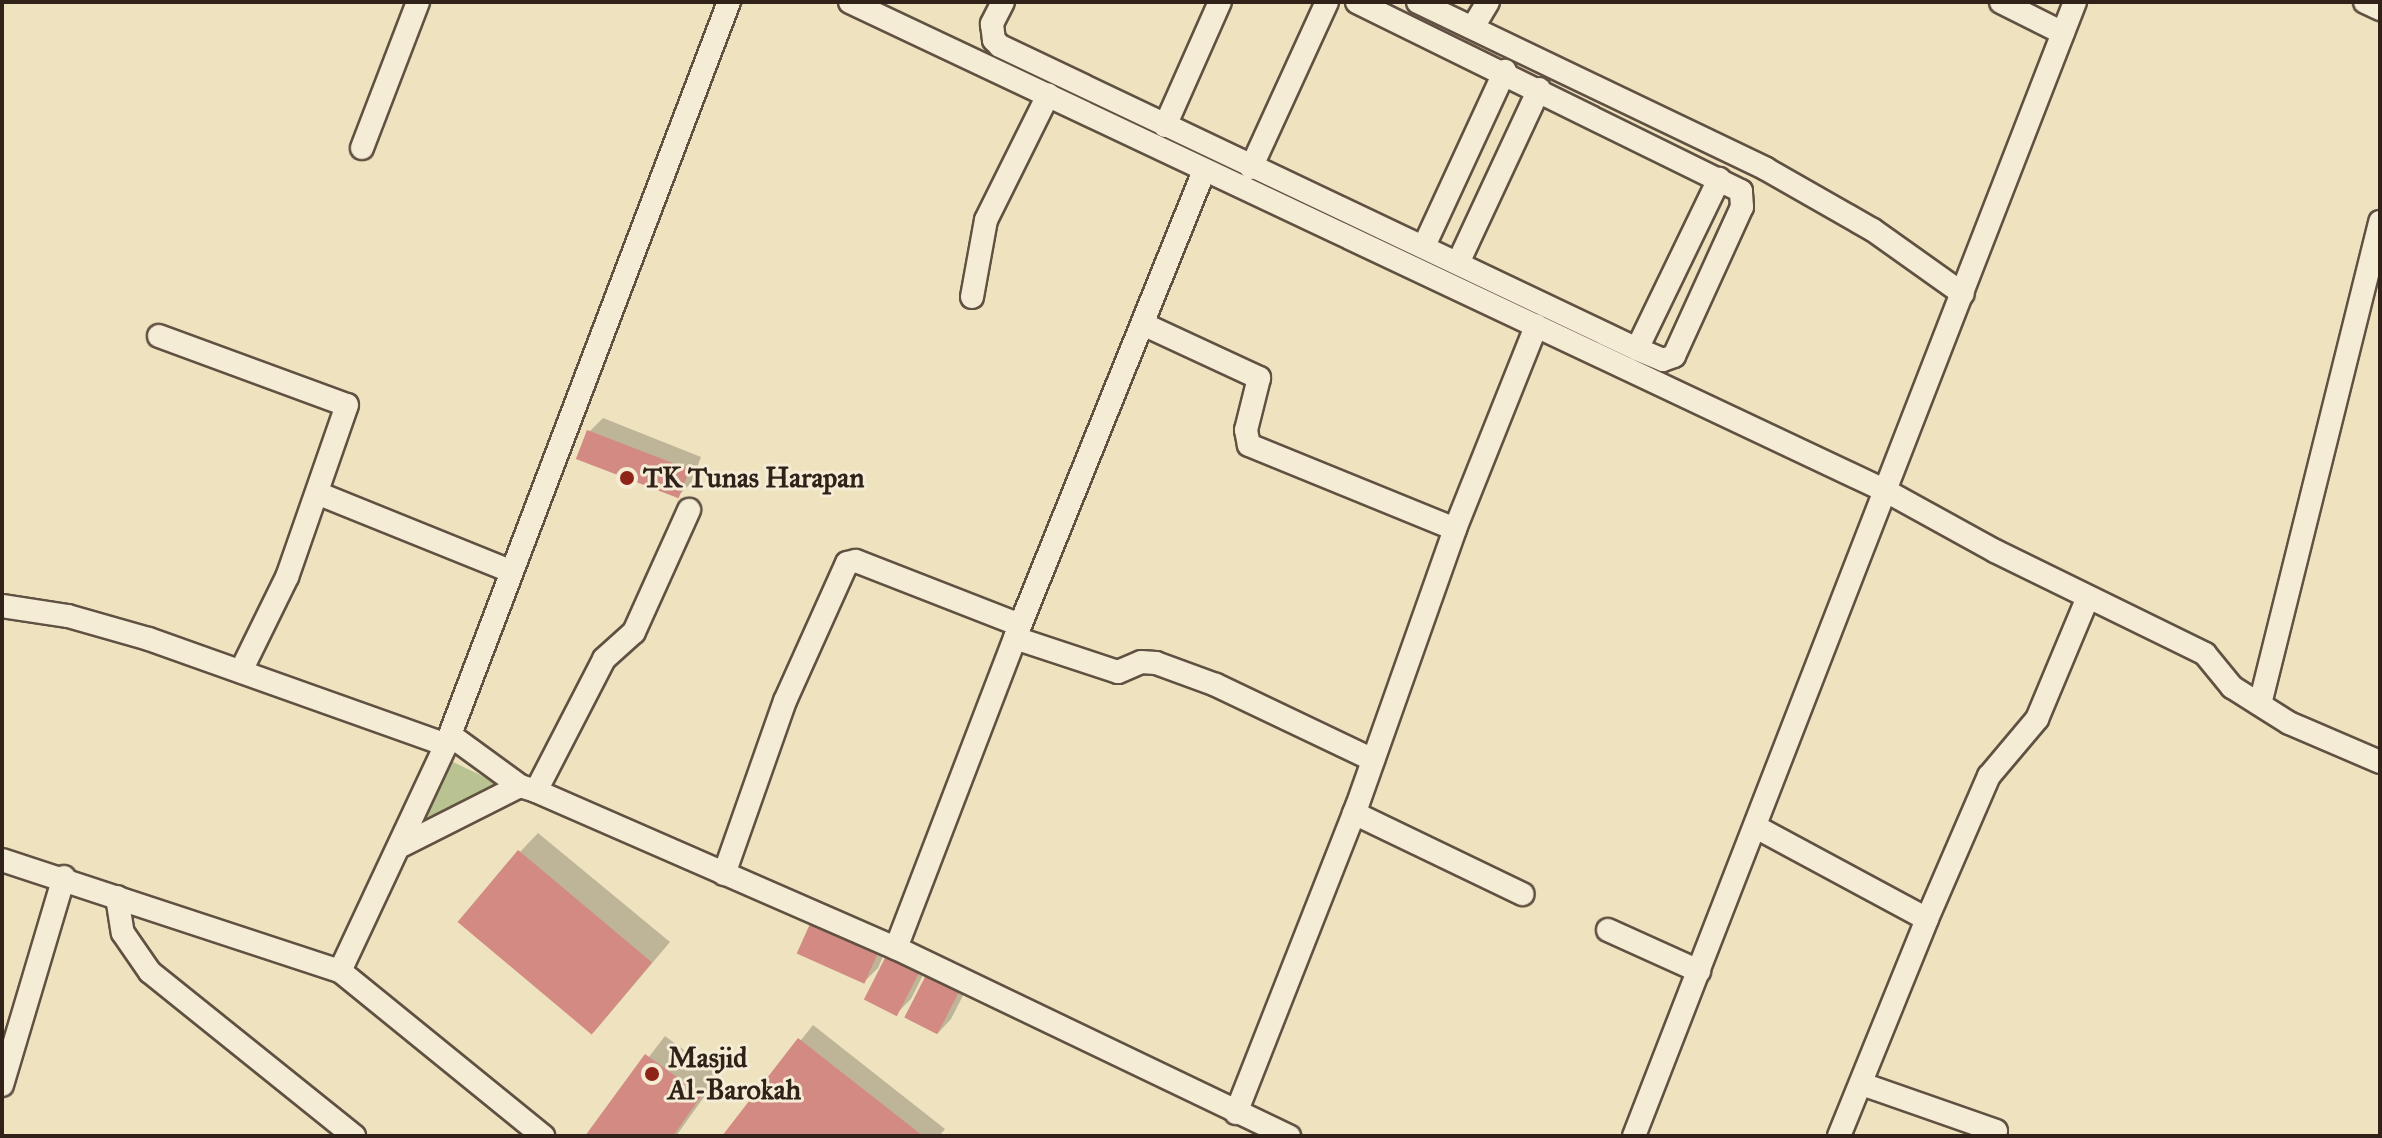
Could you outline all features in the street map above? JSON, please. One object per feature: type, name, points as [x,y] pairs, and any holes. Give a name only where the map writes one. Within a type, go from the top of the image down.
[{"type":"street","points":[[362,148],[418,2]]},
{"type":"street","points":[[340,971],[403,845],[448,740],[729,2]]},
{"type":"street","points":[[850,2],[1886,491],[2088,597],[2205,654],[2232,687],[2289,723],[2380,762]]},
{"type":"street","points":[[1003,2],[992,24],[994,40],[1000,46],[1637,349],[1663,360],[1674,356],[1742,207],[1741,191],[1505,71],[1357,2]]},
{"type":"street","points":[[1165,126],[1220,2]]},
{"type":"street","points":[[1251,168],[1327,2]]},
{"type":"street","points":[[1418,2],[1766,169],[1873,230],[1963,294]]},
{"type":"street","points":[[1473,27],[1488,2]]},
{"type":"street","points":[[2001,2],[2063,33]]},
{"type":"street","points":[[1634,1136],[2075,2]]},
{"type":"street","points":[[2365,2],[2380,9]]},
{"type":"street","points":[[1424,246],[1505,71]]},
{"type":"street","points":[[1458,263],[1539,89]]},
{"type":"street","points":[[972,297],[986,220],[1048,95]]},
{"type":"street","points":[[896,948],[1017,632],[1145,325],[1204,171]]},
{"type":"street","points":[[1637,349],[1719,179]]},
{"type":"street","points":[[2260,704],[2380,222]]},
{"type":"street","points":[[1145,325],[1259,378],[1246,430],[1249,445],[1455,529]]},
{"type":"street","points":[[1236,1113],[1354,813],[1455,529],[1536,326]]},
{"type":"street","points":[[159,336],[345,403],[348,410],[287,577],[241,671]]},
{"type":"street","points":[[317,493],[510,571]]},
{"type":"street","points":[[403,845],[528,789],[604,659],[634,632],[689,510]]},
{"type":"street","points":[[724,874],[785,701],[847,563],[856,561],[1017,632],[1118,672],[1141,662],[1156,663],[1216,685],[1373,760]]},
{"type":"street","points":[[1839,1136],[1989,776],[2037,719],[2088,597]]},
{"type":"street","points":[[2,606],[109,627],[448,740],[528,789],[896,948],[1289,1136]]},
{"type":"street","points":[[1354,813],[1522,894]]},
{"type":"street","points":[[1756,827],[1927,919]]},
{"type":"street","points":[[2,860],[64,877],[340,971],[543,1136]]},
{"type":"street","points":[[2,1082],[64,877]]},
{"type":"street","points":[[117,897],[123,933],[150,972],[354,1136]]},
{"type":"street","points":[[1608,930],[1699,971]]},
{"type":"street","points":[[1862,1084],[1996,1131]]},
{"type":"green space","points":[[447,759],[497,783],[420,828]]},
{"type":"building","points":[[587,430],[690,469],[679,498],[576,459]]},
{"type":"building","points":[[518,850],[652,962],[592,1034],[458,922]]},
{"type":"building","points":[[813,917],[881,947],[864,984],[797,954]]},
{"type":"building","points":[[887,954],[920,971],[897,1016],[864,999]]},
{"type":"building","points":[[927,973],[960,990],[937,1034],[904,1018]]},
{"type":"building","points":[[798,1038],[923,1136],[722,1136]]},
{"type":"building","name":"Masjid Al-Barokah","points":[[645,1054],[702,1095],[673,1136],[585,1136]]},
{"type":"place","name":"TK Tunas Harapan","points":[[627,478]]},
{"type":"place","name":"Masjid Al-Barokah","points":[[652,1074]]}]
